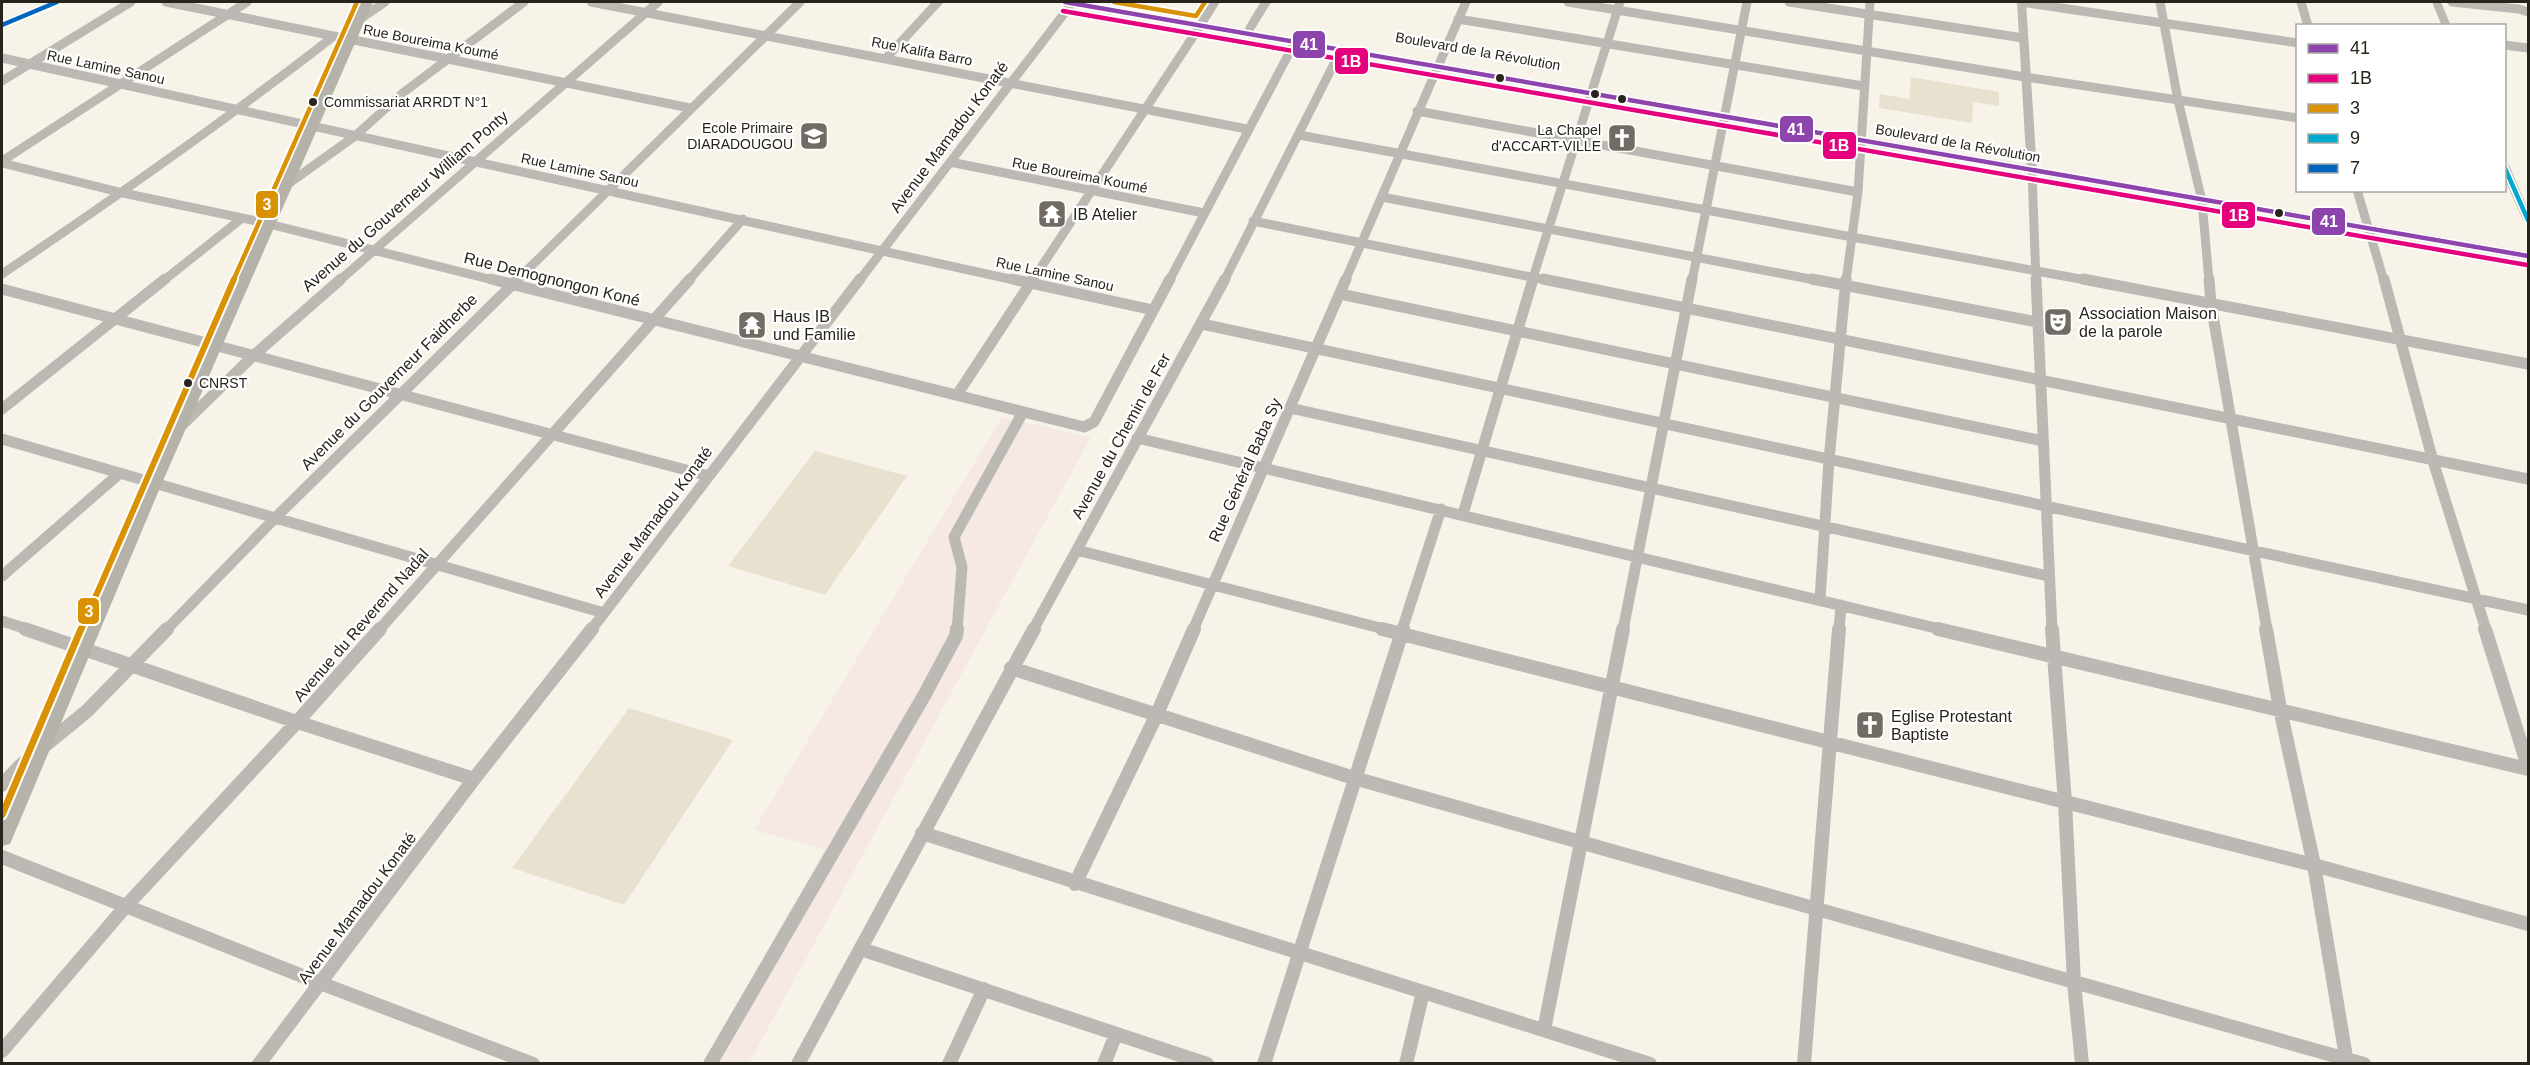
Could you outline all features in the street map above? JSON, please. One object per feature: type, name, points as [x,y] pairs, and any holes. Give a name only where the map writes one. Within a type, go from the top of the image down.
[{"type":"main road","points":[[2,23],[48,2]]},
{"type":"main road","points":[[2,23],[57,2]]},
{"type":"main road","points":[[2,806],[78,645],[309,124],[360,2]]},
{"type":"main road","points":[[347,32],[367,2]]},
{"type":"main road","name":"Boulevard de la Révolution","points":[[1070,2],[1202,23],[1250,28],[1440,64],[2201,196],[2366,224],[2529,248]]},
{"type":"main road","name":"Boulevard de la Révolution","points":[[1097,2],[1295,42],[1440,64]]},
{"type":"main road","points":[[1202,23],[1215,2]]},
{"type":"main road","name":"Boulevard de la Révolution","points":[[2366,224],[2529,256]]},
{"type":"main road","points":[[149,481],[177,430],[211,345]]},
{"type":"main road","points":[[2,837],[38,754],[78,645]]},
{"type":"street","points":[[2,81],[131,2]]},
{"type":"street","name":"Rue Boureima Koumé","points":[[166,2],[227,14],[347,32],[448,59],[690,108]]},
{"type":"street","points":[[2,162],[247,2]]},
{"type":"street","points":[[2,274],[123,193],[347,32],[385,2]]},
{"type":"street","points":[[280,190],[355,136],[380,112],[524,2]]},
{"type":"street","name":"Rue Kalifa Barro","points":[[591,2],[887,57],[1247,129]]},
{"type":"street","name":"Avenue du Gouverneur William Ponty","points":[[177,430],[253,356],[658,2]]},
{"type":"street","name":"Avenue du Gouverneur Faidherbe","points":[[2,785],[20,766],[38,754],[134,666],[275,518],[800,2]]},
{"type":"street","points":[[887,57],[938,2]]},
{"type":"street","name":"Avenue Mamadou Konaté","points":[[259,1064],[474,779],[1011,83],[1070,2]]},
{"type":"street","points":[[1250,28],[1266,2]]},
{"type":"street","name":"Rue Général Baba Sy","points":[[1075,884],[1157,714],[1466,2]]},
{"type":"street","points":[[1568,2],[1618,6],[1866,51],[2296,118]]},
{"type":"street","points":[[1544,1030],[1747,2]]},
{"type":"street","points":[[1789,2],[2023,38]]},
{"type":"street","points":[[1820,600],[1829,460],[1842,339],[1845,287],[1858,192],[1870,2]]},
{"type":"street","points":[[2082,1064],[2074,982],[2065,802],[2048,576],[2032,166],[2021,2],[2296,43]]},
{"type":"street","points":[[2160,2],[2178,100],[2201,196],[2211,304],[2280,709],[2314,865],[2346,1061]]},
{"type":"street","points":[[2301,2],[2307,24]]},
{"type":"street","points":[[2437,2],[2446,24]]},
{"type":"street","points":[[2452,2],[2517,5],[2529,12]]},
{"type":"street","points":[[1463,514],[1499,387],[1618,6]]},
{"type":"street","points":[[1458,19],[1863,86]]},
{"type":"street","points":[[957,395],[1202,23]]},
{"type":"street","name":"Avenue du Chemin de Fer","points":[[1094,422],[1295,42]]},
{"type":"street","points":[[2506,45],[2529,48]]},
{"type":"street","name":"Avenue du Chemin de Fer","points":[[798,1064],[1011,668],[1202,324],[1341,50]]},
{"type":"street","name":"Rue Lamine Sanou","points":[[2,58],[1153,310]]},
{"type":"street","points":[[1417,111],[1858,192]]},
{"type":"street","points":[[1299,135],[2035,270],[2529,364]]},
{"type":"street","name":"Rue Demognongon Koné","points":[[2,162],[123,193],[265,223],[1079,426],[1087,426],[1094,422]]},
{"type":"street","name":"Rue Boureima Koumé","points":[[950,162],[1204,213]]},
{"type":"street","points":[[2506,167],[2529,220]]},
{"type":"street","points":[[2358,192],[2402,340],[2433,461],[2529,768]]},
{"type":"street","points":[[1382,197],[1550,227],[1696,258],[2037,322]]},
{"type":"street","points":[[2,410],[242,219]]},
{"type":"street","name":"Avenue du Reverend Nadal","points":[[2,1051],[126,906],[297,722],[743,219]]},
{"type":"street","points":[[1253,221],[2529,479]]},
{"type":"street","points":[[2,289],[709,476]]},
{"type":"street","points":[[1340,294],[2043,441]]},
{"type":"street","points":[[1202,324],[2529,610]]},
{"type":"street","points":[[1290,408],[1482,448],[1652,489],[2048,576]]},
{"type":"street","points":[[710,1064],[925,694],[956,636],[962,567],[954,537],[1023,412]]},
{"type":"street","points":[[1137,438],[2529,768]]},
{"type":"street","points":[[2,439],[604,613]]},
{"type":"street","points":[[2,576],[120,473]]},
{"type":"street","points":[[1264,1064],[1441,509]]},
{"type":"street","points":[[1077,550],[1830,744],[2314,865],[2529,924]]},
{"type":"street","points":[[1804,1064],[1841,605]]},
{"type":"street","points":[[2,621],[78,645],[297,722],[474,779]]},
{"type":"street","points":[[1011,668],[1354,778],[2346,1061],[2364,1064]]},
{"type":"street","points":[[922,833],[1075,884],[1650,1064]]},
{"type":"street","points":[[2,857],[320,983],[533,1064]]},
{"type":"street","points":[[861,949],[1207,1064]]},
{"type":"street","points":[[949,1064],[984,989]]},
{"type":"street","points":[[1406,1064],[1423,992]]},
{"type":"street","points":[[1104,1064],[1116,1034]]},
{"type":"shaded area","points":[[1911,77],[1999,92],[1999,106],[1973,102],[1972,123],[1879,108],[1880,94],[1909,99]]},
{"type":"shaded area","points":[[1002,417],[1091,437],[749,1063],[703,1064],[825,849],[754,830]]},
{"type":"shaded area","points":[[815,451],[907,476],[825,595],[728,566]]},
{"type":"shaded area","points":[[629,708],[733,740],[624,905],[512,868]]},
{"type":"transit line","name":"7","points":[[2,25],[57,2]]},
{"type":"transit line","name":"3","points":[[2,815],[145,479],[357,2]]},
{"type":"transit line","name":"41","points":[[1065,2],[2528,256]]},
{"type":"transit line","name":"3","points":[[1114,2],[1196,16],[1205,2]]},
{"type":"transit line","name":"1B","points":[[1063,11],[2527,265]]},
{"type":"transit line","name":"9","points":[[2506,170],[2528,220]]},
{"type":"place","name":"Commissariat ARRDT N°1","points":[[313,102]]},
{"type":"place","name":"Ecole Primaire DIARADOUGOU","points":[[814,136]]},
{"type":"place","name":"La Chapel d'ACCART-VILLE","points":[[1622,138]]},
{"type":"place","name":"IB Atelier","points":[[1052,214]]},
{"type":"place","name":"Association Maison de la parole","points":[[2058,322]]},
{"type":"place","name":"Haus IB und Familie","points":[[752,325]]},
{"type":"place","name":"CNRST","points":[[188,383]]},
{"type":"place","name":"Eglise Protestant Baptiste","points":[[1870,725]]}]
